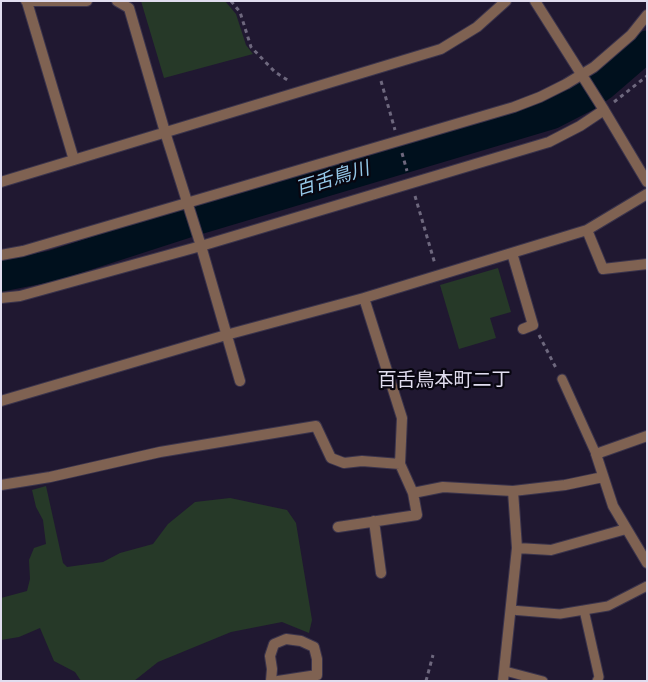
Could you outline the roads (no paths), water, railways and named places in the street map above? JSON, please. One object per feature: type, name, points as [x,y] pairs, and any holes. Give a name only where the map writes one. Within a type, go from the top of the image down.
[{"type":"street","points":[[74,160],[27,2],[88,1]]},
{"type":"street","points":[[117,1],[129,8],[240,381]]},
{"type":"street","points":[[1,182],[441,49],[477,27],[506,1]]},
{"type":"street","points":[[535,1],[647,182]]},
{"type":"street","points":[[1,255],[23,252],[189,207],[399,145],[514,107],[584,79],[594,67],[631,34],[647,15]]},
{"type":"street","points":[[1,298],[20,296],[200,242],[549,142],[580,126],[602,107]]},
{"type":"street","points":[[1,401],[226,334],[364,298],[588,230],[647,194]]},
{"type":"street","points":[[588,230],[603,269],[647,264]]},
{"type":"street","points":[[512,252],[533,325],[523,329]]},
{"type":"street","points":[[338,527],[417,515],[413,493],[400,464],[402,418],[364,298]]},
{"type":"street","points":[[1,485],[50,477],[160,452],[316,426],[331,458],[344,463],[362,461],[400,464]]},
{"type":"street","points":[[647,436],[596,454],[613,506],[647,563]]},
{"type":"street","points":[[413,493],[443,487],[514,491],[566,485],[603,477]]},
{"type":"street","points":[[504,676],[517,548],[514,491]]},
{"type":"street","points":[[374,521],[381,573]]},
{"type":"street","points":[[517,548],[551,550],[626,529]]},
{"type":"street","points":[[271,681],[272,668],[270,656],[274,644],[286,639],[301,641],[314,647],[317,659],[317,675],[278,681]]},
{"type":"lane","points":[[562,379],[596,454]]},
{"type":"lane","points":[[511,610],[560,614],[608,606],[647,586]]},
{"type":"lane","points":[[584,610],[599,677],[598,681]]},
{"type":"lane","points":[[504,676],[543,681]]},
{"type":"waterway","name":"百舌鳥川","points":[[1,276],[52,266],[185,223],[551,114],[586,96],[602,85],[647,46]]},
{"type":"district","name":"百舌鳥本町二丁","points":[[444,382]]}]
